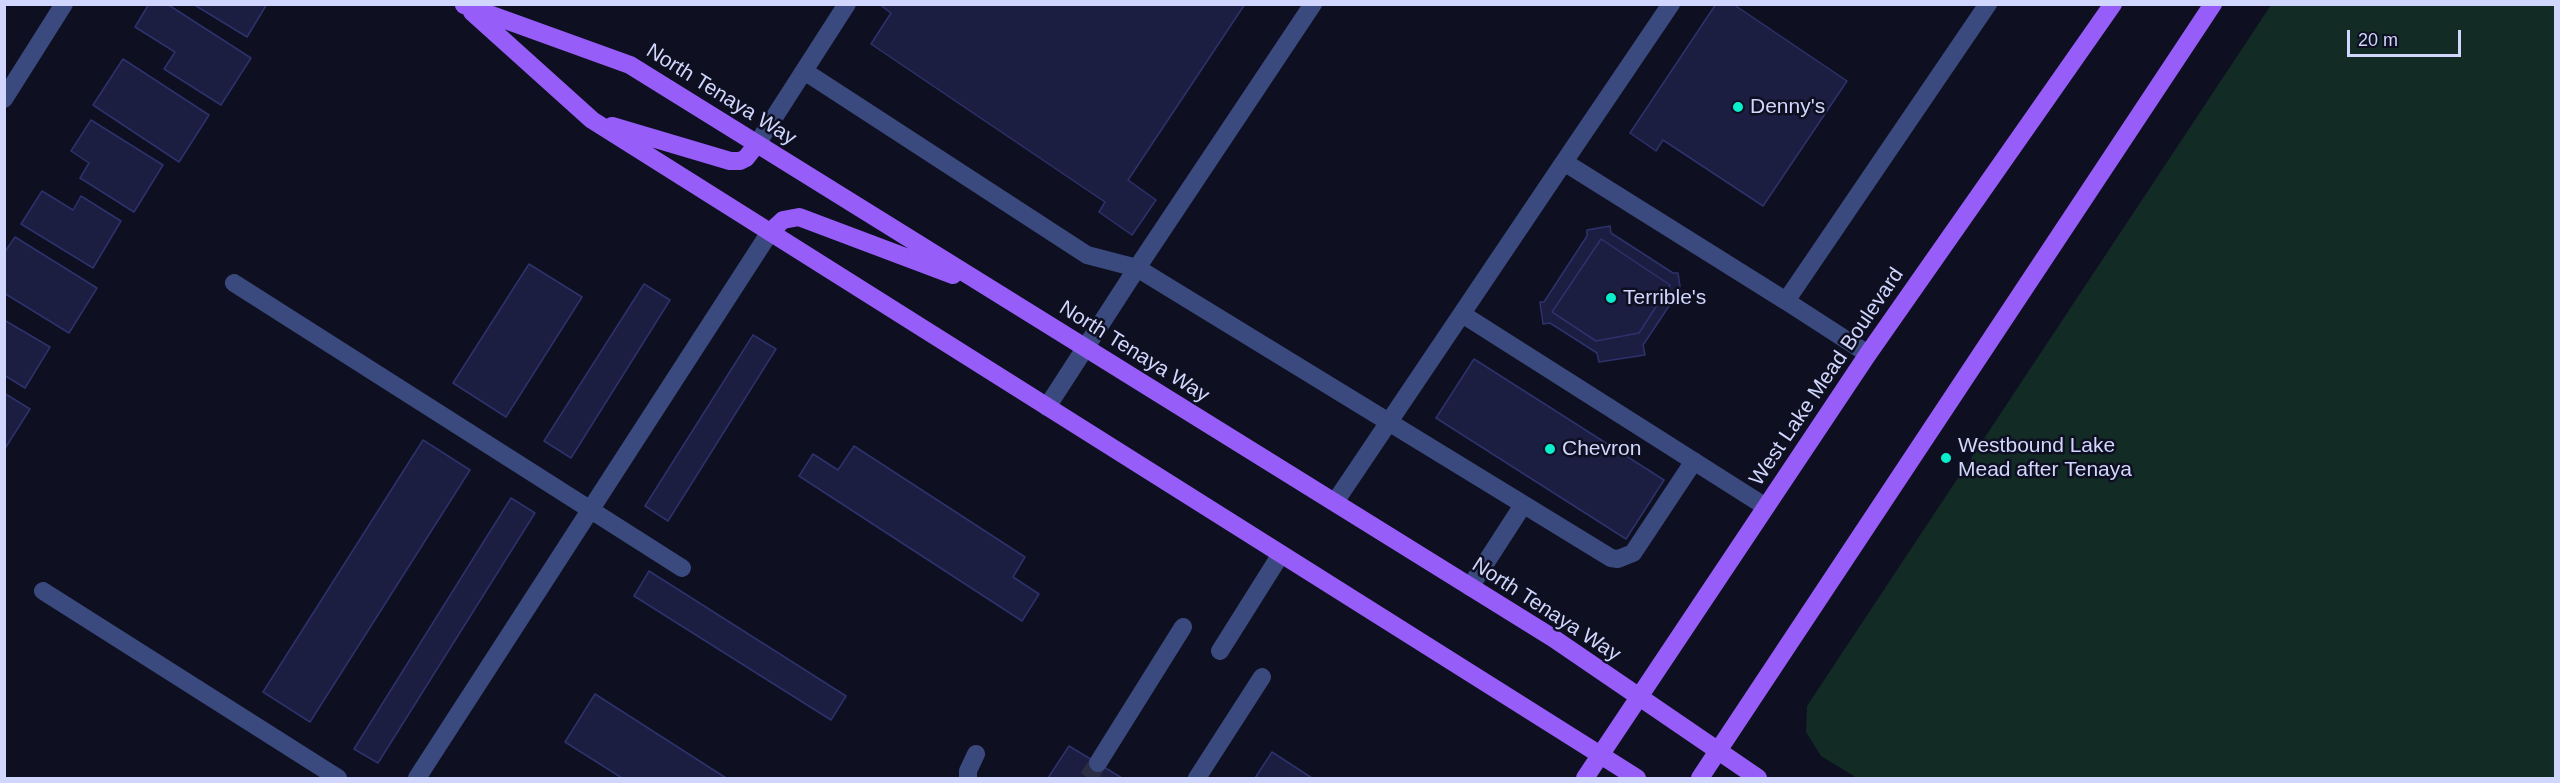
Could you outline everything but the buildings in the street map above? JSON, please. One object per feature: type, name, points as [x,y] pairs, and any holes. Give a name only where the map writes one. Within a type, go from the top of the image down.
[{"type":"main road","name":"West Lake Mead Boulevard","points":[[1585,778],[1868,354],[2113,4]]},
{"type":"main road","points":[[1700,778],[2213,4]]},
{"type":"main road","name":"North Tenaya Way","points":[[464,5],[630,65],[1553,638],[1758,778]]},
{"type":"main road","name":"North Tenaya Way","points":[[464,5],[592,120],[1637,778]]},
{"type":"main road","points":[[592,120],[730,161],[740,161],[746,158],[757,144]]},
{"type":"main road","points":[[770,232],[776,224],[791,217],[808,219],[996,292]]},
{"type":"street","points":[[6,95],[64,4]]},
{"type":"street","points":[[757,144],[847,4]]},
{"type":"street","points":[[1047,407],[1313,4]]},
{"type":"street","points":[[1335,502],[1671,4]]},
{"type":"street","points":[[1786,301],[1988,4]]},
{"type":"street","points":[[804,71],[1087,255],[1137,268],[1390,421],[1523,505],[1618,560],[1633,553],[1694,461]]},
{"type":"street","points":[[1564,162],[1868,354]]},
{"type":"street","points":[[417,778],[770,232]]},
{"type":"street","points":[[234,283],[682,568]]},
{"type":"street","points":[[1462,314],[1766,507]]},
{"type":"street","points":[[1470,587],[1523,505]]},
{"type":"street","points":[[1220,651],[1281,554]]},
{"type":"street","points":[[43,591],[338,778]]},
{"type":"street","points":[[1098,763],[1183,627]]},
{"type":"street","points":[[1197,778],[1262,677]]},
{"type":"street","points":[[968,778],[968,771],[976,754]]},
{"type":"green space","points":[[2271,5],[2555,5],[2555,778],[1857,778],[1821,756],[1806,732],[1807,706]]},
{"type":"tunnel","points":[[1088,778],[1098,763]]},
{"type":"place","name":"Denny's","points":[[1738,107]]},
{"type":"place","name":"Terrible's","points":[[1611,298]]},
{"type":"place","name":"Chevron","points":[[1550,449]]},
{"type":"place","name":"Westbound Lake Mead after Tenaya","points":[[1946,458]]}]
